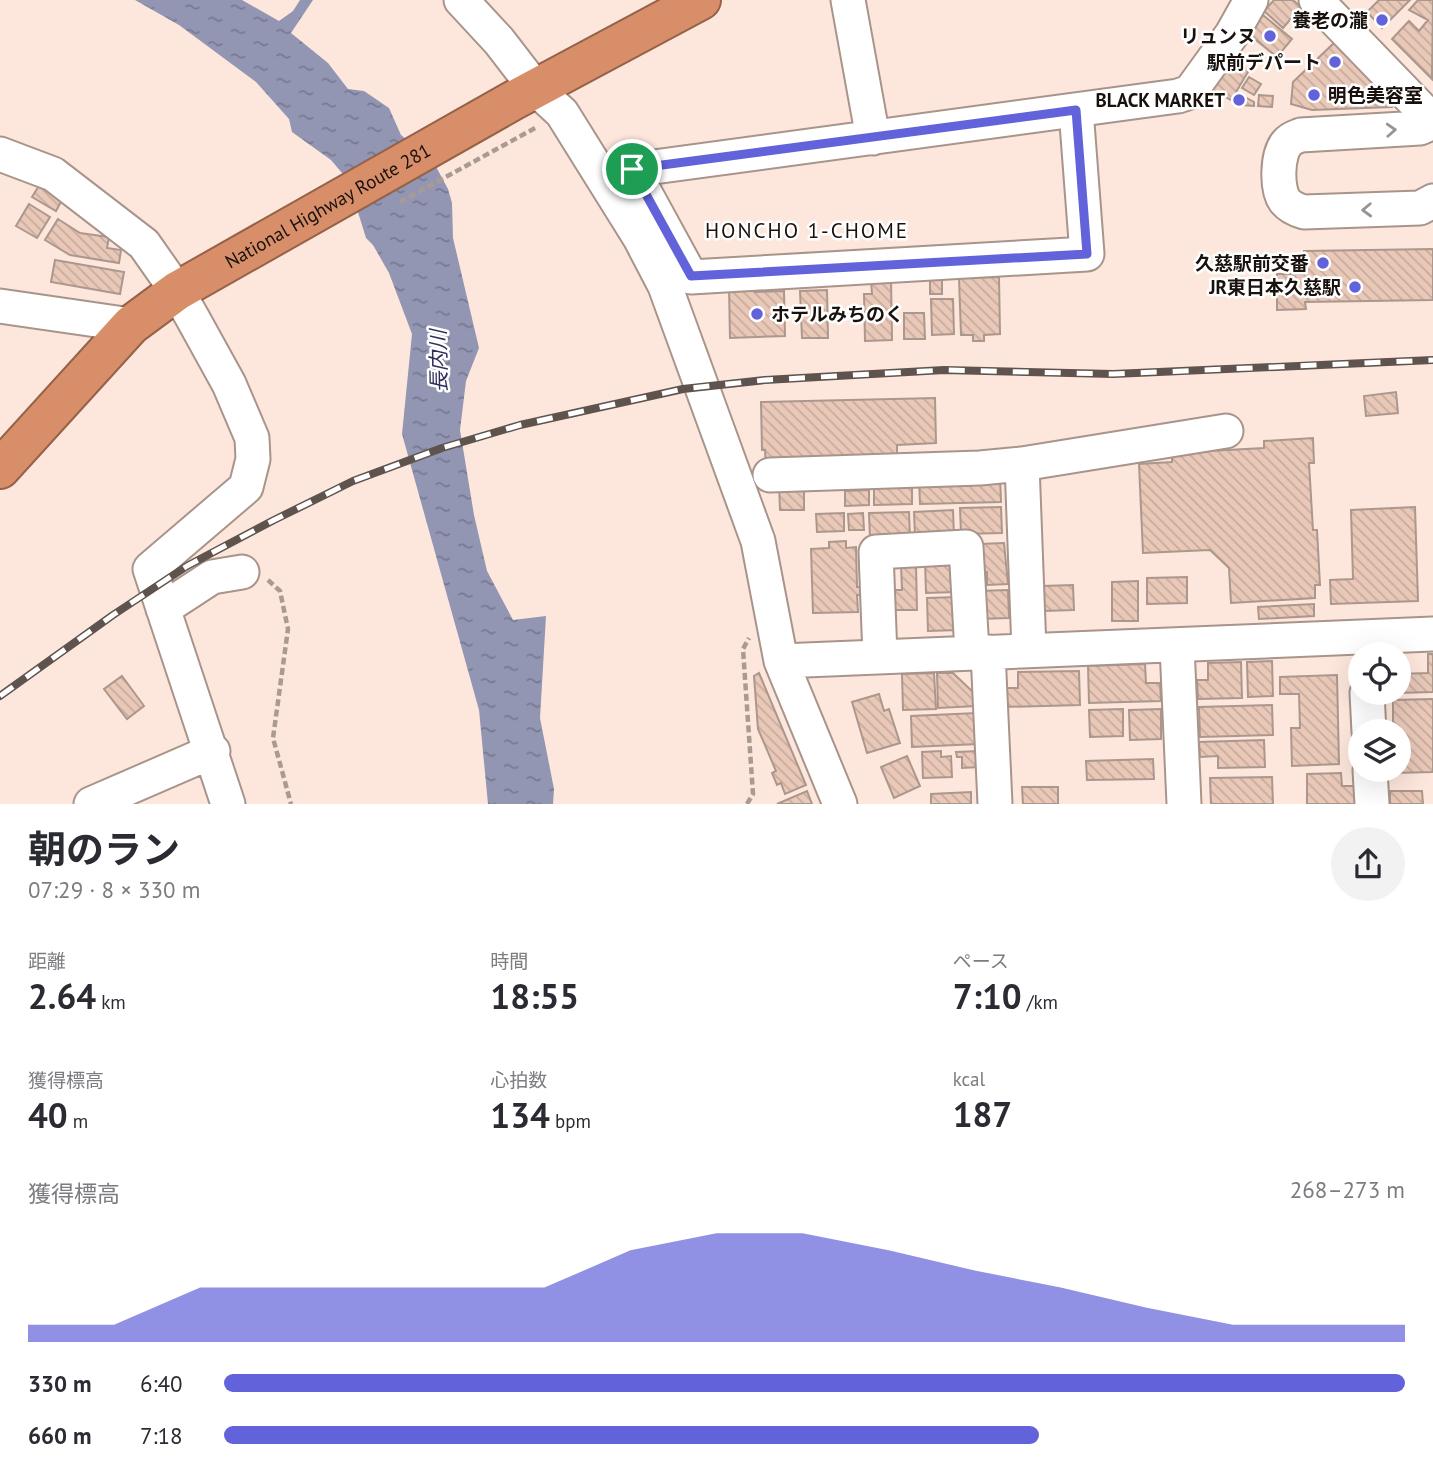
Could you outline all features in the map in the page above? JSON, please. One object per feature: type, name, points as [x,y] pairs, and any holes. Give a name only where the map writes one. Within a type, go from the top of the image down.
[{"type":"highway","name":"National Highway Route 281","points":[[0,468],[131,325],[185,286],[525,94],[701,0]]},
{"type":"street","points":[[461,0],[499,41]]},
{"type":"street","points":[[478,0],[525,94],[562,113],[617,172],[691,276],[1087,254],[1076,110]]},
{"type":"street","points":[[848,0],[873,138]]},
{"type":"street","points":[[617,172],[1190,92],[1232,34],[1251,0]]},
{"type":"street","points":[[1316,0],[1433,122],[1420,128],[1301,135],[1292,138],[1280,156],[1281,191],[1286,201],[1295,209],[1304,212],[1420,208],[1433,201]]},
{"type":"street","points":[[0,154],[53,174],[144,244],[185,286],[253,439],[253,459],[246,487],[150,569],[228,804]]},
{"type":"street","points":[[617,172],[640,238],[665,286],[742,494],[758,541],[781,661],[840,804]]},
{"type":"street","points":[[0,306],[131,325]]},
{"type":"street","points":[[770,475],[980,468],[1022,464],[1226,431]]},
{"type":"street","points":[[1022,464],[1029,650]]},
{"type":"street","points":[[880,657],[876,552],[966,548],[980,652],[995,804]]},
{"type":"street","points":[[163,609],[212,577],[242,572]]},
{"type":"street","points":[[1384,642],[1433,634]]},
{"type":"street","points":[[781,661],[1029,650],[1348,645]]},
{"type":"street","points":[[1177,646],[1184,804]]},
{"type":"street","points":[[91,804],[212,751]]},
{"type":"street","points":[[1371,782],[1372,804]]},
{"type":"path","points":[[242,572],[266,578],[280,591],[288,629],[273,738],[291,804]]},
{"type":"path","points":[[747,804],[753,793],[743,649],[769,600]]},
{"type":"water","name":"長内川","points":[[135,0],[242,0],[279,21],[293,11],[300,0],[313,0],[291,33],[328,63],[348,89],[364,91],[389,108],[401,135],[433,161],[448,189],[452,203],[453,238],[479,348],[466,381],[460,430],[474,515],[487,571],[513,620],[546,616],[540,718],[554,789],[553,804],[488,804],[479,710],[402,434],[412,334],[389,273],[366,238],[348,180],[331,160],[292,132],[289,119],[256,82],[179,25]]},
{"type":"building","points":[[1274,0],[1293,0],[1301,7],[1283,28],[1264,11]]},
{"type":"building","name":"養老の瀧","points":[[1379,0],[1410,0],[1382,28],[1367,12]]},
{"type":"building","points":[[1418,0],[1433,0],[1432,79],[1392,39],[1409,21],[1419,31],[1428,20],[1409,10]]},
{"type":"building","name":"リュンヌ","points":[[1263,15],[1292,39],[1277,57],[1247,33]]},
{"type":"building","name":"駅前デパート","points":[[1335,42],[1393,97],[1392,107],[1312,110],[1291,104],[1293,82]]},
{"type":"building","points":[[1231,59],[1249,70],[1236,92],[1254,102],[1254,106],[1240,105],[1213,90]]},
{"type":"building","points":[[1249,77],[1261,84],[1254,95],[1242,88]]},
{"type":"building","points":[[1259,95],[1273,96],[1272,107],[1258,106]]},
{"type":"building","points":[[40,184],[63,198],[56,211],[32,197]]},
{"type":"building","points":[[29,204],[50,217],[37,238],[16,226]]},
{"type":"building","points":[[58,219],[80,233],[109,237],[107,248],[121,250],[119,263],[70,255],[45,240]]},
{"type":"building","name":"JR東日本久慈駅","points":[[1433,249],[1433,300],[1305,302],[1306,309],[1277,310],[1277,274],[1304,274],[1304,251]]},
{"type":"building","points":[[55,260],[124,272],[120,294],[51,282]]},
{"type":"building","points":[[999,277],[1000,334],[984,335],[984,341],[973,341],[973,335],[961,335],[959,278]]},
{"type":"building","points":[[930,279],[942,279],[942,294],[930,294]]},
{"type":"building","points":[[871,280],[891,280],[892,340],[865,341],[864,294],[872,294]]},
{"type":"building","name":"ホテルみちのく","points":[[729,287],[755,287],[755,292],[784,291],[785,336],[730,338]]},
{"type":"building","points":[[827,290],[828,338],[802,338],[800,291]]},
{"type":"building","points":[[931,299],[953,299],[954,334],[932,335]]},
{"type":"building","points":[[904,313],[924,313],[925,339],[904,339]]},
{"type":"building","points":[[1396,392],[1398,413],[1366,416],[1364,396]]},
{"type":"building","points":[[935,398],[936,443],[897,445],[897,463],[766,467],[765,450],[762,450],[761,402]]},
{"type":"building","points":[[1313,438],[1314,463],[1309,463],[1320,585],[1315,585],[1315,598],[1231,603],[1229,568],[1210,550],[1143,553],[1139,464],[1172,462],[1172,453],[1264,448],[1264,441]]},
{"type":"building","points":[[1000,475],[1001,502],[920,504],[919,477]]},
{"type":"building","points":[[912,480],[912,504],[874,505],[874,481]]},
{"type":"building","points":[[804,484],[804,510],[780,510],[779,485]]},
{"type":"building","points":[[869,490],[869,505],[845,506],[845,491]]},
{"type":"building","points":[[1001,507],[1002,533],[961,534],[960,508]]},
{"type":"building","points":[[1415,507],[1418,601],[1331,604],[1330,580],[1353,579],[1351,510]]},
{"type":"building","points":[[953,510],[954,536],[915,537],[914,512]]},
{"type":"building","points":[[909,512],[910,538],[870,539],[869,513]]},
{"type":"building","points":[[844,513],[844,531],[817,532],[816,514]]},
{"type":"building","points":[[863,513],[864,530],[849,530],[848,514]]},
{"type":"building","points":[[846,541],[846,548],[856,547],[857,587],[864,587],[865,595],[857,595],[858,612],[813,613],[811,549],[829,548],[829,542]]},
{"type":"building","points":[[1004,543],[1008,584],[987,585],[987,572],[980,572],[979,544]]},
{"type":"building","points":[[954,560],[955,592],[926,593],[925,561]]},
{"type":"building","points":[[901,564],[916,564],[917,610],[895,610],[895,590],[902,590]]},
{"type":"building","points":[[1187,577],[1187,603],[1147,604],[1147,578]]},
{"type":"building","points":[[1138,581],[1138,621],[1112,621],[1112,582]]},
{"type":"building","points":[[1073,585],[1074,610],[1043,611],[1042,586]]},
{"type":"building","points":[[1008,590],[1009,618],[978,619],[978,591]]},
{"type":"building","points":[[958,597],[959,630],[928,631],[927,598]]},
{"type":"building","points":[[1314,604],[1314,616],[1259,619],[1258,607]]},
{"type":"building","points":[[1428,654],[1433,654],[1433,692],[1411,693],[1411,674],[1428,673]]},
{"type":"building","points":[[1272,661],[1273,696],[1248,697],[1247,662]]},
{"type":"building","points":[[1241,662],[1242,698],[1198,699],[1197,680],[1208,680],[1208,663]]},
{"type":"building","points":[[1145,664],[1146,683],[1160,683],[1161,701],[1089,703],[1088,666]]},
{"type":"building","points":[[1079,671],[1080,705],[1002,707],[1002,688],[1018,688],[1018,672]]},
{"type":"building","points":[[759,673],[806,785],[785,794],[781,783],[777,785],[772,773],[776,771],[758,729],[754,676]]},
{"type":"building","points":[[934,673],[936,709],[903,710],[902,674]]},
{"type":"building","points":[[937,673],[953,673],[975,694],[976,706],[938,708]]},
{"type":"building","points":[[1337,675],[1339,764],[1292,766],[1291,728],[1300,728],[1299,694],[1280,694],[1280,677]]},
{"type":"building","points":[[122,676],[144,706],[127,719],[104,689]]},
{"type":"building","points":[[879,694],[884,711],[889,709],[900,743],[867,753],[852,702]]},
{"type":"building","points":[[1433,699],[1433,772],[1411,773],[1411,719],[1393,719],[1393,705],[1411,705],[1411,700]]},
{"type":"building","points":[[1272,705],[1273,735],[1200,737],[1199,707]]},
{"type":"building","points":[[1123,709],[1123,736],[1090,737],[1089,710]]},
{"type":"building","points":[[1161,709],[1161,739],[1130,740],[1129,710]]},
{"type":"building","points":[[977,713],[978,744],[912,747],[911,716]]},
{"type":"building","points":[[1264,740],[1265,767],[1218,768],[1218,756],[1200,757],[1199,742]]},
{"type":"building","points":[[941,751],[941,757],[951,756],[952,777],[923,778],[922,752]]},
{"type":"building","points":[[979,751],[979,767],[962,768],[962,757],[957,757],[956,752]]},
{"type":"building","points":[[907,756],[920,786],[894,798],[881,767]]},
{"type":"building","points":[[1153,759],[1154,779],[1087,780],[1086,761]]},
{"type":"building","points":[[1341,773],[1342,786],[1354,786],[1355,804],[1307,804],[1307,774]]},
{"type":"building","points":[[1272,777],[1273,804],[1211,804],[1210,778]]},
{"type":"building","points":[[1022,787],[1058,787],[1058,804],[1023,804]]},
{"type":"building","points":[[807,791],[812,804],[777,804]]},
{"type":"building","points":[[1390,791],[1422,791],[1423,804],[1390,804]]},
{"type":"building","points":[[971,792],[971,804],[931,804],[931,794]]},
{"type":"railway","points":[[0,696],[187,566],[274,520],[353,481],[442,448],[520,425],[683,389],[765,380],[944,370],[1113,374],[1433,360]]},
{"type":"place","name":"養老の瀧","points":[[1382,20]]},
{"type":"place","name":"リュンヌ","points":[[1270,36]]},
{"type":"place","name":"駅前デパート","points":[[1335,62]]},
{"type":"place","name":"明色美容室","points":[[1314,95]]},
{"type":"place","name":"BLACK MARKET","points":[[1239,100]]},
{"type":"place","name":"久慈駅前交番","points":[[1323,263]]},
{"type":"place","name":"JR東日本久慈駅","points":[[1355,287]]},
{"type":"place","name":"ホテルみちのく","points":[[757,314]]},
{"type":"district","name":"HONCHO 1-CHOME","points":[[807,231]]},
{"type":"route","points":[[1076,110],[1087,254],[691,276],[632,169],[1076,110]]}]
